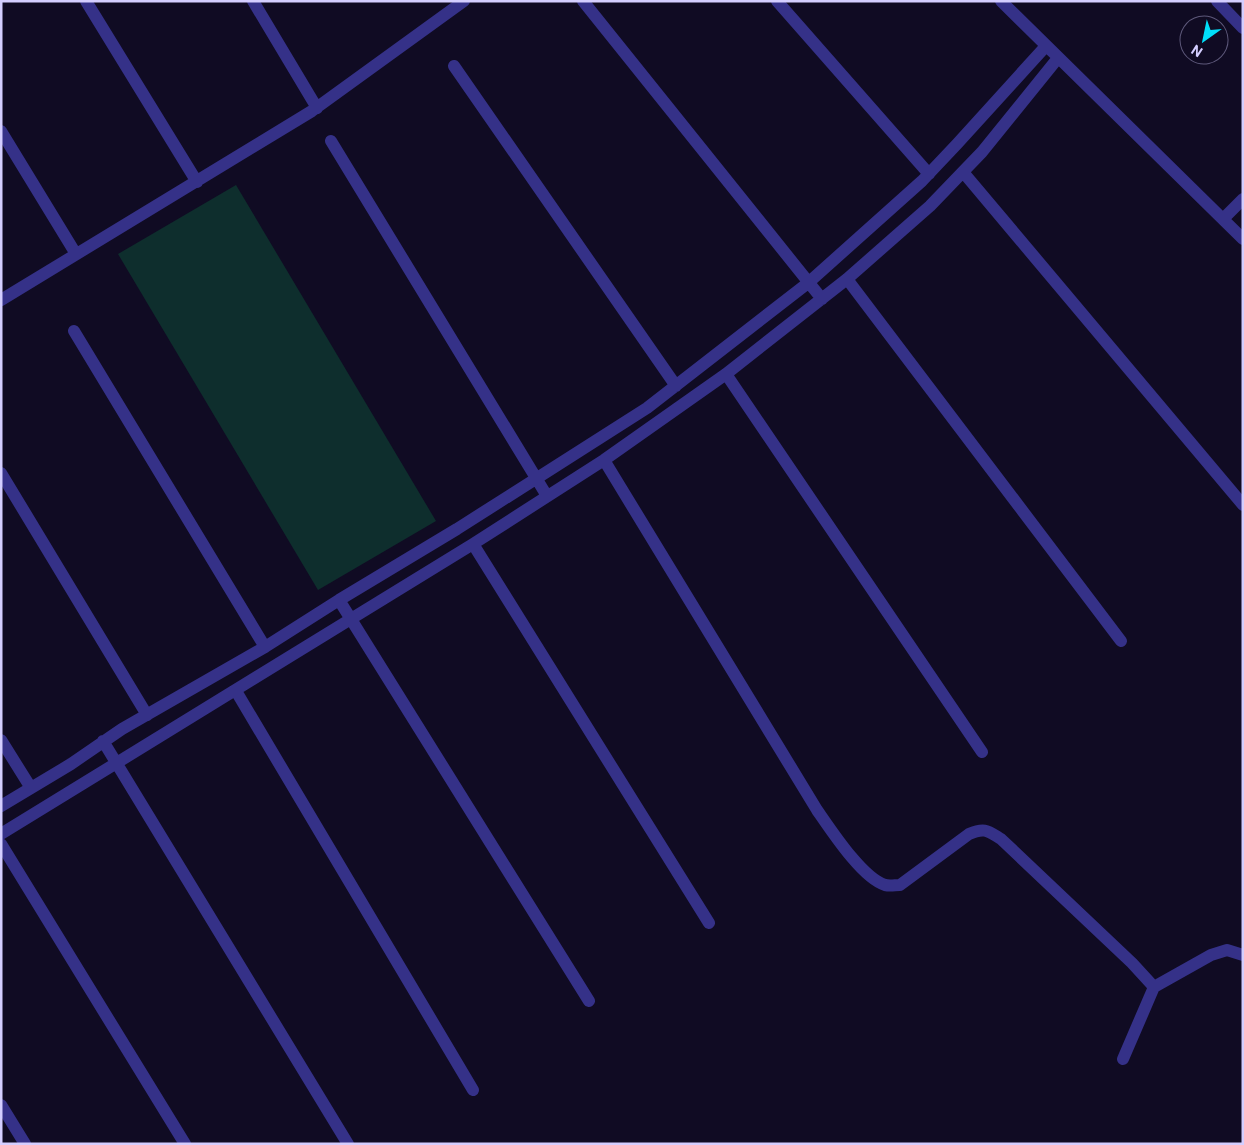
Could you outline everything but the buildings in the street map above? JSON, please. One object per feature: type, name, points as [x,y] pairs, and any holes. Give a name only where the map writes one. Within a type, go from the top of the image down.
[{"type":"street","points":[[86,1],[197,182]]},
{"type":"street","points":[[253,1],[317,108]]},
{"type":"street","points":[[1,300],[317,108],[464,1]]},
{"type":"street","points":[[583,1],[822,299]]},
{"type":"street","points":[[777,1],[929,174]]},
{"type":"street","points":[[1001,1],[1243,239]]},
{"type":"street","points":[[1217,1],[1243,28]]},
{"type":"street","points":[[1,806],[147,715],[265,647],[457,529],[647,408],[808,283],[929,174],[1046,46]]},
{"type":"street","points":[[1,834],[473,544],[604,460],[726,374],[847,279],[930,206],[982,152],[1058,58]]},
{"type":"street","points":[[454,66],[676,386]]},
{"type":"street","points":[[1,131],[76,254]]},
{"type":"street","points":[[331,141],[547,496]]},
{"type":"street","points":[[962,172],[1243,505]]},
{"type":"street","points":[[1223,219],[1243,199]]},
{"type":"street","points":[[847,279],[1121,640]]},
{"type":"street","points":[[74,332],[265,647]]},
{"type":"street","points":[[726,374],[982,752]]},
{"type":"street","points":[[604,460],[818,810],[839,841],[862,868],[882,884],[890,886],[900,885],[970,834],[980,829],[987,831],[1001,839],[1132,963],[1154,987]]},
{"type":"street","points":[[1,473],[147,715]]},
{"type":"street","points":[[473,544],[709,923]]},
{"type":"street","points":[[339,600],[589,1001]]},
{"type":"street","points":[[236,691],[473,1090]]},
{"type":"street","points":[[1,740],[31,788]]},
{"type":"street","points":[[103,742],[348,1144]]},
{"type":"street","points":[[1,844],[185,1144]]},
{"type":"street","points":[[1123,1059],[1154,987],[1211,955],[1227,950],[1243,955]]},
{"type":"street","points":[[1,1105],[25,1144]]},
{"type":"green space","points":[[236,185],[436,521],[318,590],[118,254]]}]
